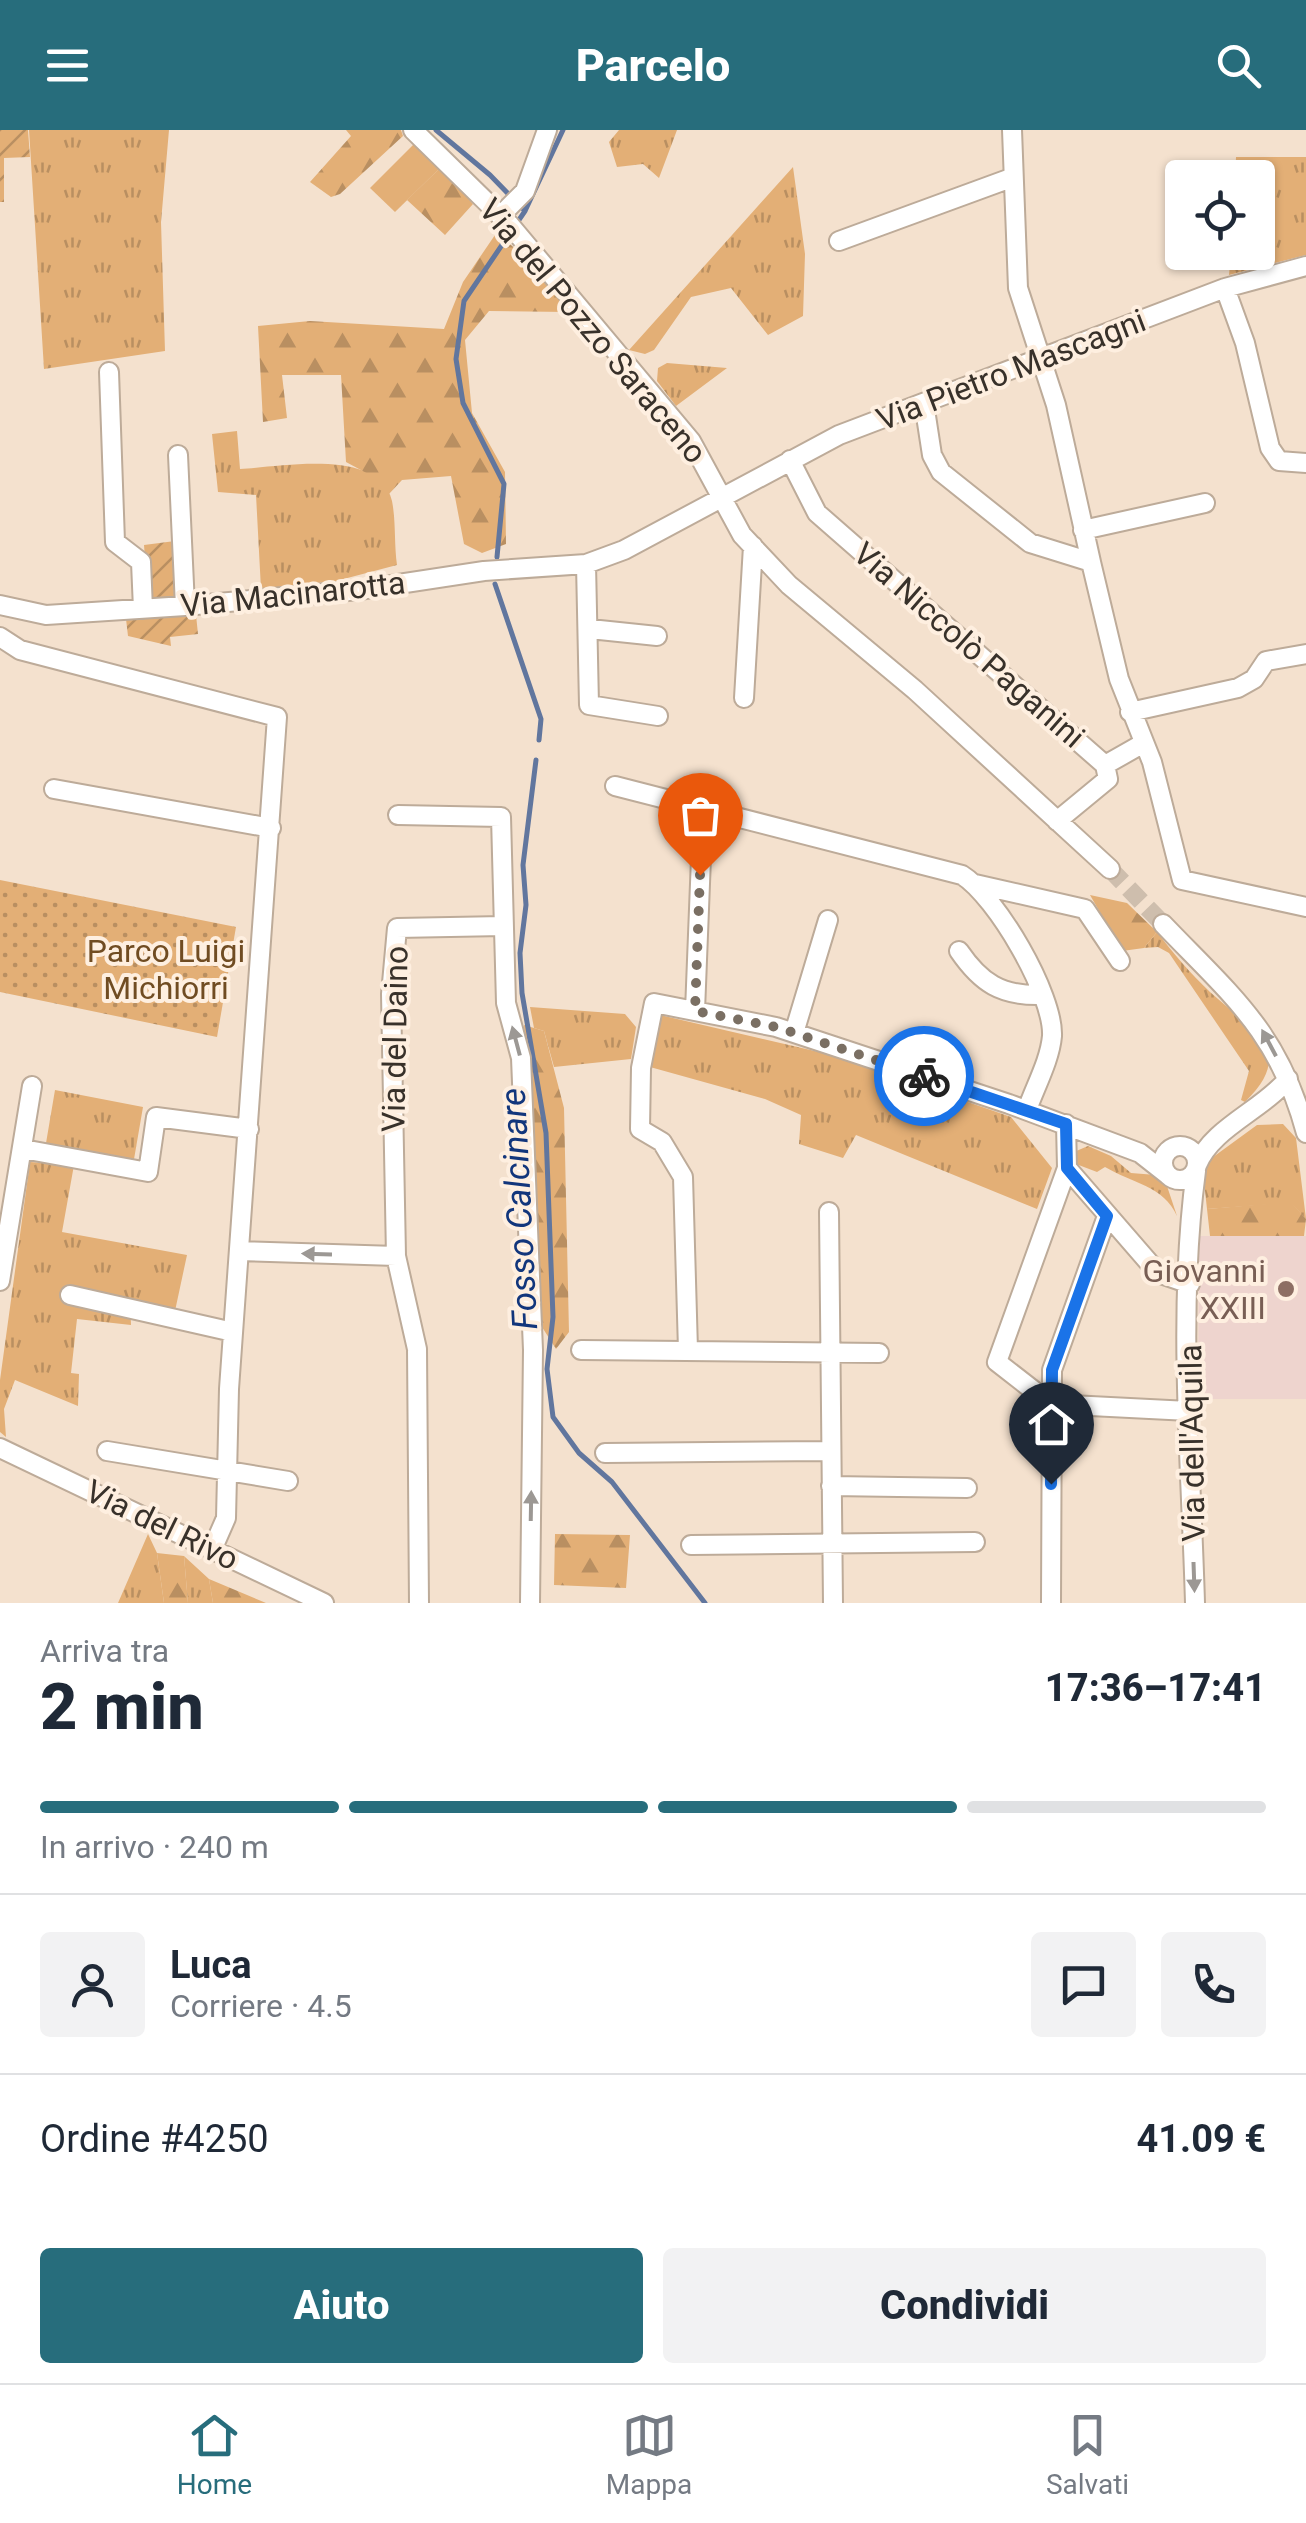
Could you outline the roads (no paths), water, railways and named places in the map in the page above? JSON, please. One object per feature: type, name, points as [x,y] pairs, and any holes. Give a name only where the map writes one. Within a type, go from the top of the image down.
[{"type":"street","name":"Via del Pozzo Saraceno","points":[[414,130],[500,216],[692,441],[724,494],[742,535],[752,546],[789,585],[915,690],[1110,869]]},
{"type":"street","points":[[500,216],[525,191],[547,130]]},
{"type":"street","points":[[1012,130],[1018,288],[1056,406],[1130,712],[1152,762],[1182,880],[1306,907]]},
{"type":"street","points":[[839,241],[1012,178]]},
{"type":"street","name":"Via Pietro Mascagni","points":[[724,494],[839,435],[1225,288],[1306,266]]},
{"type":"street","points":[[1225,288],[1245,343],[1270,448],[1279,461],[1306,463]]},
{"type":"street","points":[[109,372],[115,542],[141,562],[144,608]]},
{"type":"street","points":[[924,403],[932,455],[941,472],[1030,543],[1092,562]]},
{"type":"street","points":[[178,455],[185,606]]},
{"type":"street","name":"Via Niccolò Paganini","points":[[790,460],[817,513],[1105,764],[1108,779],[1057,820]]},
{"type":"street","name":"Via Macinarotta","points":[[0,605],[46,616],[359,590],[484,570],[586,564],[624,550],[724,494]]},
{"type":"street","points":[[1083,530],[1204,503]]},
{"type":"street","points":[[744,698],[752,546]]},
{"type":"street","points":[[586,564],[589,705],[658,716]]},
{"type":"street","points":[[590,629],[657,636]]},
{"type":"street","points":[[0,638],[20,650],[277,717],[233,1332],[230,1469],[226,1518],[212,1550]]},
{"type":"street","points":[[1130,712],[1238,688],[1254,679],[1266,661],[1306,654]]},
{"type":"street","points":[[1105,764],[1142,744]]},
{"type":"street","points":[[615,786],[859,846],[962,875],[976,884],[1085,910],[1120,961]]},
{"type":"street","points":[[54,789],[271,828]]},
{"type":"street","points":[[695,1011],[703,808]]},
{"type":"street","points":[[398,815],[501,817],[506,1003],[521,1058],[532,1331],[530,1603]]},
{"type":"street","points":[[976,884],[1026,958],[1052,1037],[1018,1107]]},
{"type":"street","points":[[794,1033],[828,920]]},
{"type":"street","points":[[1163,924],[1259,1023],[1292,1088],[1306,1133]]},
{"type":"street","name":"Via del Daino","points":[[419,1603],[417,1349],[396,1256],[391,994],[397,928],[504,926]]},
{"type":"street","points":[[959,950],[985,984],[1016,995],[1041,995]]},
{"type":"street","points":[[688,1350],[684,1177],[662,1142],[640,1129],[641,1068],[654,1003],[794,1033],[1018,1107],[1140,1153],[1172,1178],[1187,1179],[1196,1168],[1193,1151],[1176,1149],[1162,1160],[1172,1178],[1190,1216]]},
{"type":"street","points":[[0,1281],[32,1086]]},
{"type":"street","name":"Via dell'Aquila","points":[[1195,1603],[1189,1411],[1190,1216],[1196,1168],[1215,1137],[1260,1108],[1284,1104],[1292,1088]]},
{"type":"street","points":[[23,1150],[148,1172],[156,1117],[249,1129]]},
{"type":"street","points":[[1066,1124],[1067,1168],[997,1362],[1052,1404],[1189,1411]]},
{"type":"street","points":[[1140,1153],[1176,1149],[1215,1137]]},
{"type":"street","points":[[1067,1168],[1158,1273],[1190,1284]]},
{"type":"street","points":[[828,1212],[833,1603]]},
{"type":"street","points":[[1051,1603],[1052,1370],[1107,1216]]},
{"type":"street","points":[[239,1252],[396,1256]]},
{"type":"street","points":[[70,1296],[233,1332]]},
{"type":"street","points":[[580,1350],[880,1352]]},
{"type":"street","name":"Via del Rivo","points":[[0,1448],[324,1603]]},
{"type":"street","points":[[605,1453],[830,1450]]},
{"type":"street","points":[[108,1451],[288,1481]]},
{"type":"street","points":[[831,1486],[967,1488]]},
{"type":"street","points":[[691,1545],[975,1542]]},
{"type":"waterway","points":[[436,130],[490,175],[525,211]]},
{"type":"waterway","name":"Fosso Calcinare","points":[[497,557],[504,484],[463,403],[456,359],[464,301],[525,211],[563,130]]},
{"type":"waterway","name":"Fosso Calcinare","points":[[495,584],[541,719],[539,740]]},
{"type":"waterway","name":"Fosso Calcinare","points":[[536,760],[523,865],[526,905],[520,953],[522,993],[546,1133],[553,1317],[547,1369],[553,1417],[579,1453],[612,1482],[705,1603]]},
{"type":"tunnel","points":[[1110,869],[1163,924]]},
{"type":"place","name":"Giovanni XXIII","points":[[1286,1289]]},
{"type":"park label","name":"Parco Luigi Michiorri","points":[[166,970]]}]
